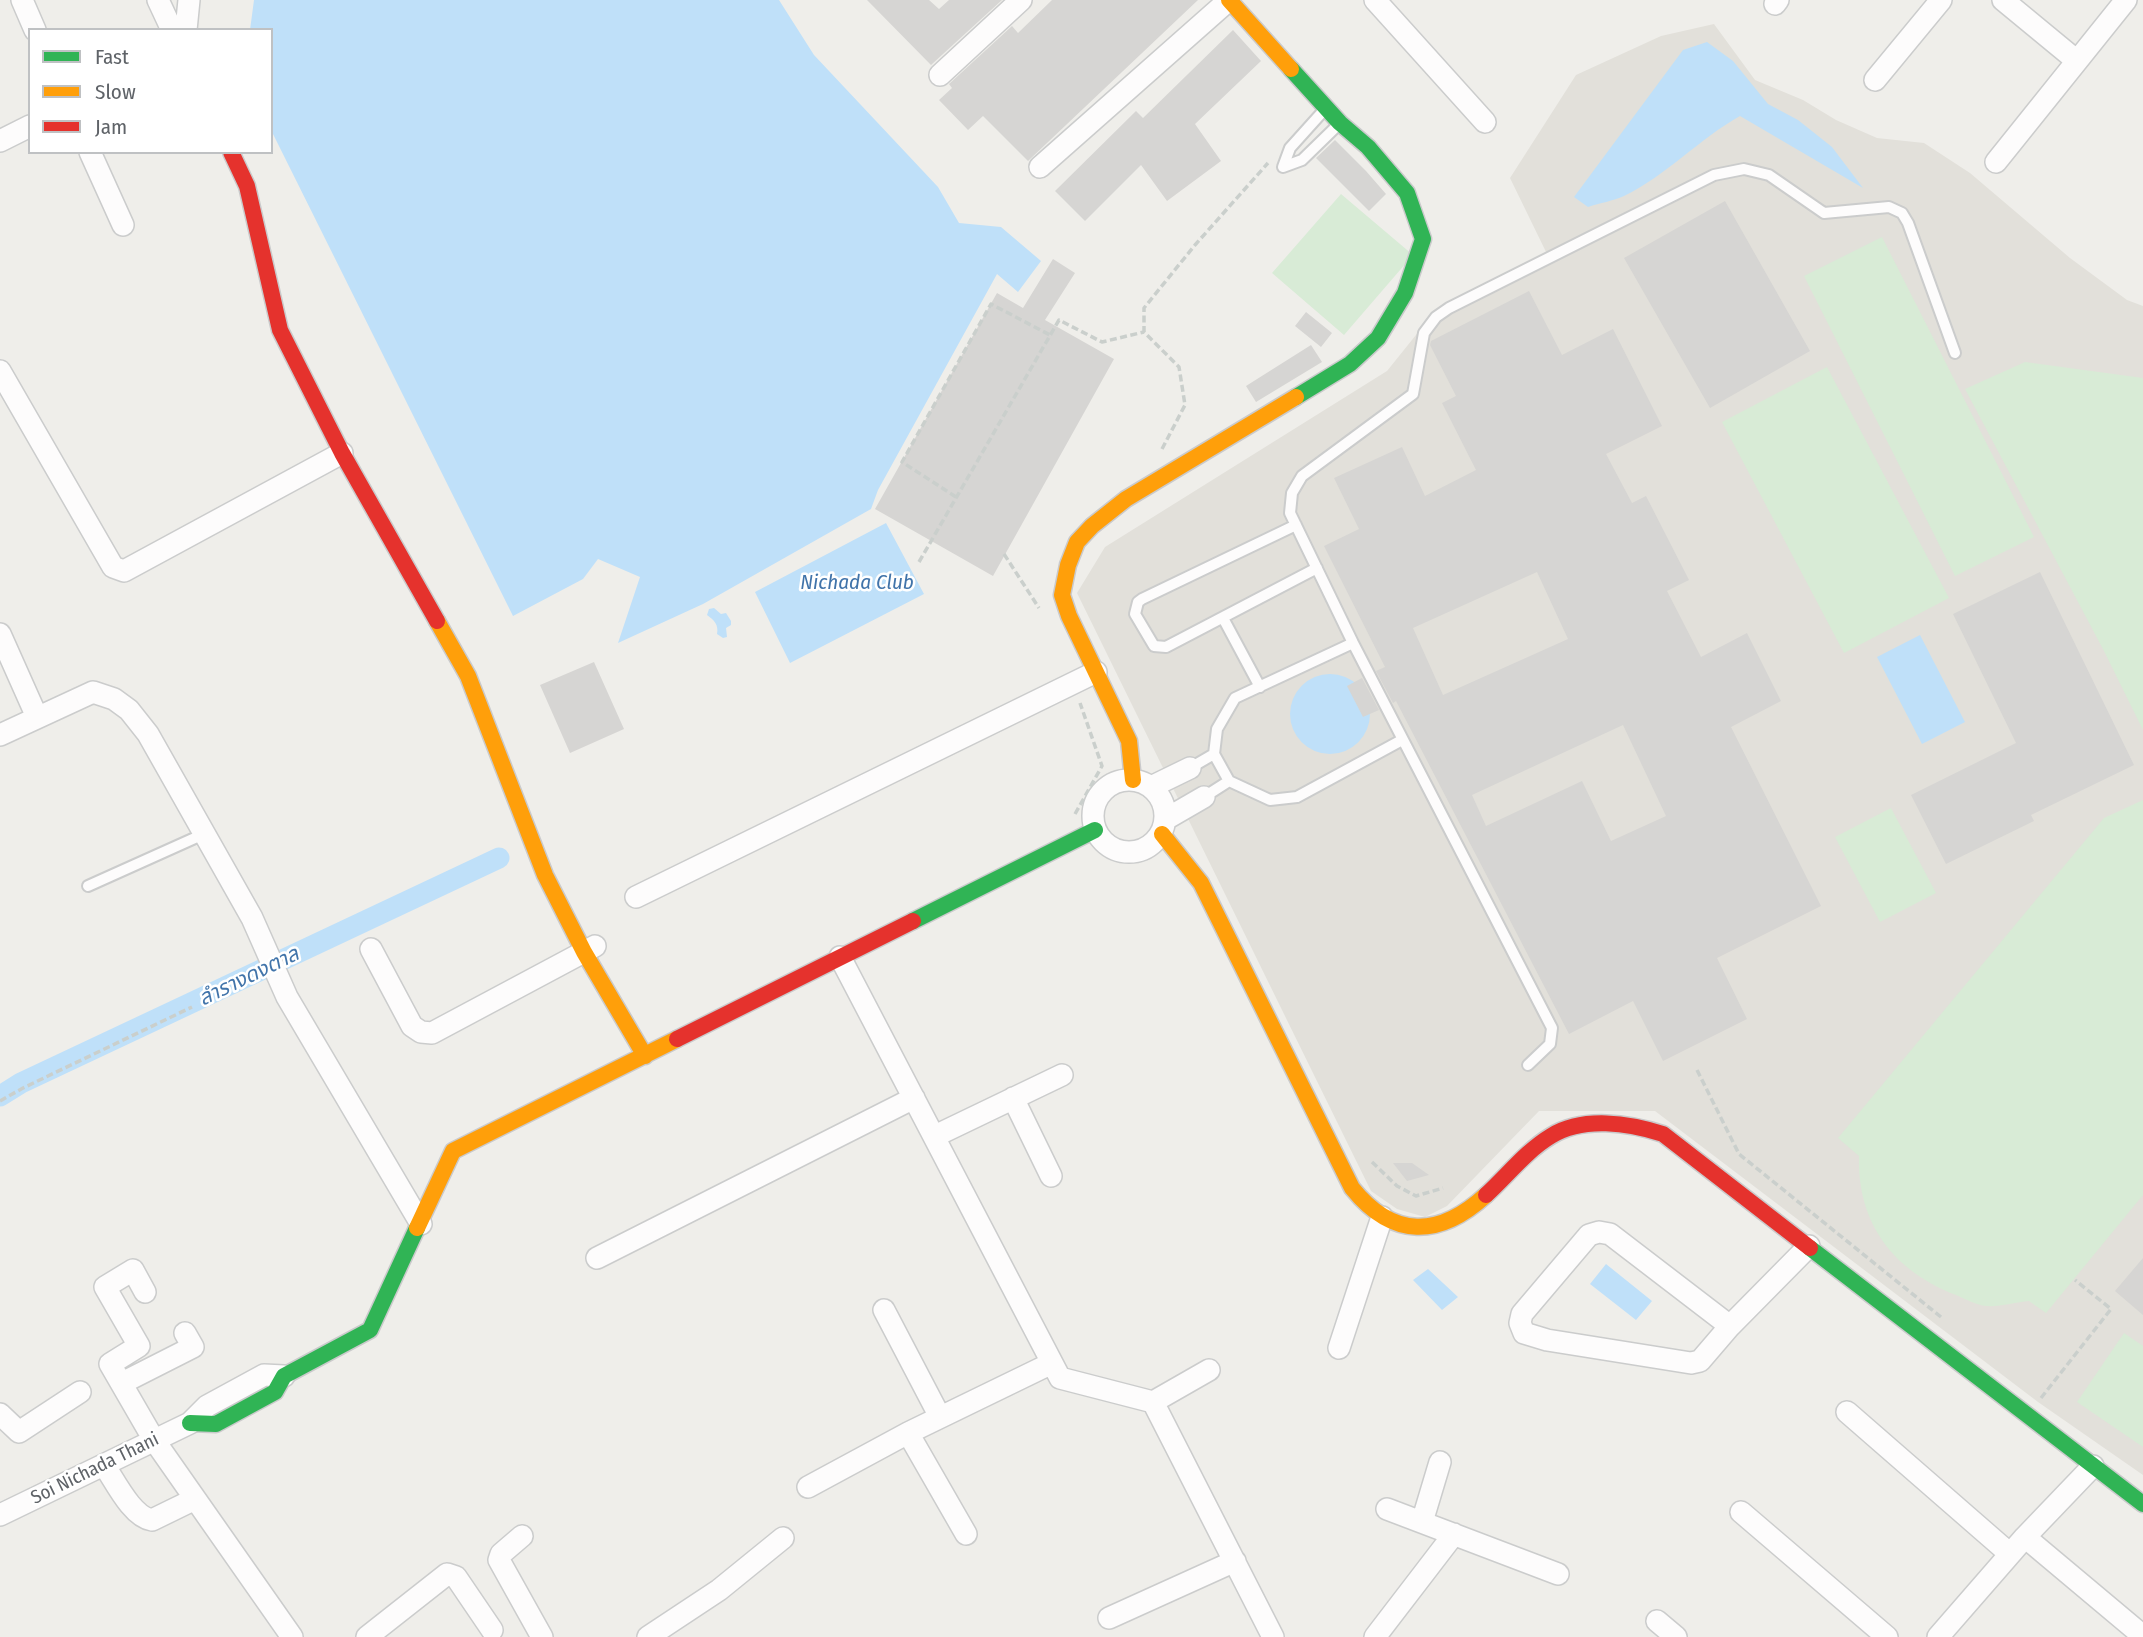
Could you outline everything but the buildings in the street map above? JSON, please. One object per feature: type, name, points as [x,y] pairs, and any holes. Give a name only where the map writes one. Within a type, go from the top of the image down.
[{"type":"street","points":[[22,0],[34,28]]},
{"type":"street","points":[[158,0],[171,28]]},
{"type":"street","points":[[186,28],[189,0]]},
{"type":"street","points":[[940,75],[1021,0]]},
{"type":"street","points":[[1375,0],[1485,122]]},
{"type":"street","points":[[1875,80],[1941,0]]},
{"type":"street","points":[[2003,0],[2077,61]]},
{"type":"street","points":[[1996,162],[2126,0]]},
{"type":"street","points":[[1040,167],[1233,1],[1326,108],[1368,147],[1408,193],[1423,239],[1405,293],[1378,338],[1350,364],[1126,499],[1077,542],[1068,565],[1062,595],[1129,741],[1142,783],[1163,803],[1164,826],[1201,883],[1352,1188],[1364,1204],[1382,1217],[1406,1226],[1430,1226],[1453,1221],[1541,1143],[1562,1130],[1586,1125],[1648,1128],[1663,1134],[2143,1504]]},
{"type":"street","points":[[0,141],[28,127]]},
{"type":"street","points":[[91,154],[123,225]]},
{"type":"street","points":[[232,154],[247,186],[280,330],[342,453],[468,676],[545,874],[590,949],[645,1056]]},
{"type":"street","points":[[0,371],[113,566],[124,571],[342,453]]},
{"type":"street","points":[[0,634],[37,717]]},
{"type":"street","points":[[636,897],[1096,672]]},
{"type":"street","points":[[0,735],[93,692],[114,699],[129,710],[148,734],[206,833],[252,918],[287,997],[421,1224]]},
{"type":"street","points":[[1190,768],[1142,783],[1115,782],[1100,793],[1095,803],[1092,816],[1095,830],[1105,844],[1116,851],[1135,853],[1148,848],[1164,826],[1204,797]]},
{"type":"street","points":[[284,1376],[370,1330],[453,1151],[1095,830]]},
{"type":"street","points":[[371,949],[412,1026],[421,1032],[432,1033],[590,949]]},
{"type":"street","points":[[840,957],[1060,1378],[1153,1402],[1209,1370]]},
{"type":"street","points":[[935,1136],[1062,1075]]},
{"type":"street","points":[[597,1258],[914,1098]]},
{"type":"street","points":[[1013,1098],[1051,1176]]},
{"type":"street","points":[[1339,1348],[1382,1217]]},
{"type":"street","points":[[1730,1326],[1609,1234],[1599,1232],[1589,1235],[1522,1314],[1520,1323],[1524,1333],[1547,1340],[1690,1363],[1700,1361],[1730,1326],[1809,1246]]},
{"type":"street","points":[[145,1292],[133,1270],[105,1287],[139,1346],[110,1364],[154,1440],[292,1637]]},
{"type":"street","points":[[884,1310],[940,1417]]},
{"type":"street","points":[[121,1383],[193,1347],[185,1333]]},
{"type":"street","points":[[808,1487],[908,1433],[1052,1363]]},
{"type":"street","name":"Soi Nichada Thani","points":[[0,1515],[190,1423],[206,1406],[264,1375],[284,1376]]},
{"type":"street","points":[[0,1415],[19,1432],[80,1392]]},
{"type":"street","points":[[1153,1402],[1273,1637]]},
{"type":"street","points":[[1847,1412],[2010,1554]]},
{"type":"street","points":[[908,1433],[966,1534]]},
{"type":"street","points":[[1422,1522],[1440,1462]]},
{"type":"street","points":[[104,1465],[136,1513],[146,1519],[152,1520],[195,1499]]},
{"type":"street","points":[[1938,1637],[2025,1537],[2093,1466]]},
{"type":"street","points":[[1387,1508],[1558,1574]]},
{"type":"street","points":[[1741,1512],[1887,1637]]},
{"type":"street","points":[[1375,1637],[1454,1534]]},
{"type":"street","points":[[522,1536],[500,1554],[500,1565],[542,1637]]},
{"type":"street","points":[[2025,1537],[2143,1636]]},
{"type":"street","points":[[648,1637],[719,1590],[783,1538]]},
{"type":"street","points":[[1109,1618],[1235,1562]]},
{"type":"street","points":[[367,1637],[447,1574],[456,1577],[492,1630]]},
{"type":"street","points":[[1657,1620],[1676,1637]]},
{"type":"lane","points":[[1326,108],[1290,148],[1283,167],[1302,160],[1340,123]]},
{"type":"lane","points":[[1528,1065],[1550,1044],[1552,1028],[1402,740],[1290,513],[1292,494],[1302,476],[1413,394],[1424,333],[1436,317],[1449,308],[1714,175],[1744,169],[1769,175],[1824,213],[1889,206],[1902,213],[1955,353]]},
{"type":"lane","points":[[1296,525],[1142,598],[1138,601],[1135,614],[1150,642],[1159,648],[1166,647],[1317,568]]},
{"type":"lane","points":[[1223,618],[1260,687]]},
{"type":"lane","points":[[1353,643],[1235,698],[1217,729],[1214,754],[1229,781],[1270,800],[1297,797],[1402,740]]},
{"type":"lane","points":[[1190,768],[1214,754]]},
{"type":"lane","points":[[1204,797],[1229,781]]},
{"type":"lane","points":[[88,886],[206,833]]},
{"type":"path","points":[[1157,460],[1185,405],[1179,367],[1144,332],[1144,308],[1195,245],[1269,162]]},
{"type":"path","points":[[956,497],[902,462],[991,304],[1050,335]]},
{"type":"path","points":[[919,562],[1059,320],[1102,342],[1144,332]]},
{"type":"path","points":[[1004,554],[1042,613],[1047,601]]},
{"type":"path","points":[[1071,819],[1102,766],[1073,683]]},
{"type":"path","points":[[0,1101],[192,1007]]},
{"type":"path","points":[[1697,1070],[1739,1154],[1944,1320]]},
{"type":"path","points":[[1372,1162],[1397,1186],[1416,1196],[1443,1188]]},
{"type":"path","points":[[2026,1416],[2111,1309],[2075,1280]]},
{"type":"shaded area","points":[[1714,24],[1755,80],[1803,100],[1836,120],[1877,138],[1924,143],[1970,173],[2070,258],[2127,300],[2143,306],[2143,1475],[2038,1402],[1655,1111],[1539,1111],[1447,1206],[1425,1217],[1397,1209],[1371,1191],[1077,593],[1105,547],[1387,371],[1428,320],[1548,256],[1510,178],[1576,75],[1661,36]]},
{"type":"green space","points":[[1341,194],[1413,255],[1344,335],[1272,273]]},
{"type":"green space","points":[[1882,237],[2034,537],[1955,576],[1804,276]]},
{"type":"green space","points":[[2025,362],[2143,378],[2143,730],[1965,389]]},
{"type":"green space","points":[[1827,367],[1949,598],[1844,653],[1722,422]]},
{"type":"green space","points":[[2143,800],[2143,1195],[2046,1313],[2029,1301],[1986,1306],[1967,1300],[1914,1273],[1884,1242],[1872,1224],[1865,1203],[1860,1181],[1859,1156],[1838,1138],[2104,818]]},
{"type":"green space","points":[[1891,808],[1936,893],[1880,922],[1835,837]]},
{"type":"green space","points":[[2124,1333],[2143,1346],[2143,1447],[2077,1402]]},
{"type":"water","points":[[254,0],[779,0],[814,55],[938,187],[959,223],[1001,227],[1041,261],[1018,292],[997,274],[878,490],[871,509],[703,604],[618,643],[640,577],[598,559],[583,579],[513,616],[273,134],[273,28],[250,28]]},
{"type":"water","points":[[1707,42],[1733,61],[1768,104],[1798,120],[1832,147],[1863,188],[1740,116],[1654,178],[1624,196],[1588,207],[1574,197],[1683,50]]},
{"type":"water","name":"Nichada Club","points":[[886,523],[924,594],[790,663],[755,592]]},
{"type":"water","points":[[714,608],[721,614],[726,613],[731,621],[731,625],[726,628],[727,637],[723,638],[717,634],[715,623],[707,615],[709,609]]},
{"type":"water","points":[[1920,635],[1965,722],[1922,744],[1877,657]]},
{"type":"water","points":[[1330,674],[1352,681],[1358,686],[1369,706],[1370,714],[1363,736],[1358,742],[1338,753],[1330,754],[1308,747],[1302,742],[1291,722],[1290,714],[1297,692],[1302,686],[1322,675]]},
{"type":"water","points":[[1606,1264],[1652,1301],[1636,1320],[1590,1284]]},
{"type":"water","points":[[1428,1269],[1458,1297],[1442,1310],[1413,1280]]},
{"type":"waterway","name":"ลำรางดงตาล","points":[[0,1096],[21,1083],[499,858]]},
{"type":"traffic: fast","points":[[1291,69],[1340,123],[1368,147],[1407,193],[1423,239],[1405,293],[1378,338],[1350,364],[1296,397]]},
{"type":"traffic: fast","points":[[913,921],[1095,830]]},
{"type":"traffic: fast","points":[[190,1423],[216,1424],[275,1392],[284,1376],[370,1330],[417,1228]]},
{"type":"traffic: fast","points":[[1810,1248],[2143,1504]]},
{"type":"traffic: slow","points":[[1229,0],[1291,69]]},
{"type":"traffic: slow","points":[[1133,780],[1129,741],[1069,616],[1062,595],[1068,565],[1077,542],[1092,526],[1126,499],[1296,397]]},
{"type":"traffic: slow","points":[[437,621],[468,676],[545,875],[584,952],[645,1056]]},
{"type":"traffic: slow","points":[[1162,834],[1201,883],[1352,1188],[1384,1217],[1417,1227],[1451,1219],[1486,1195]]},
{"type":"traffic: slow","points":[[417,1228],[453,1151],[677,1039]]},
{"type":"traffic: jam","points":[[232,154],[247,186],[280,330],[342,453],[437,621]]},
{"type":"traffic: jam","points":[[677,1039],[913,921]]},
{"type":"traffic: jam","points":[[1486,1195],[1533,1149],[1564,1130],[1606,1123],[1636,1127],[1663,1134],[1810,1248]]}]
